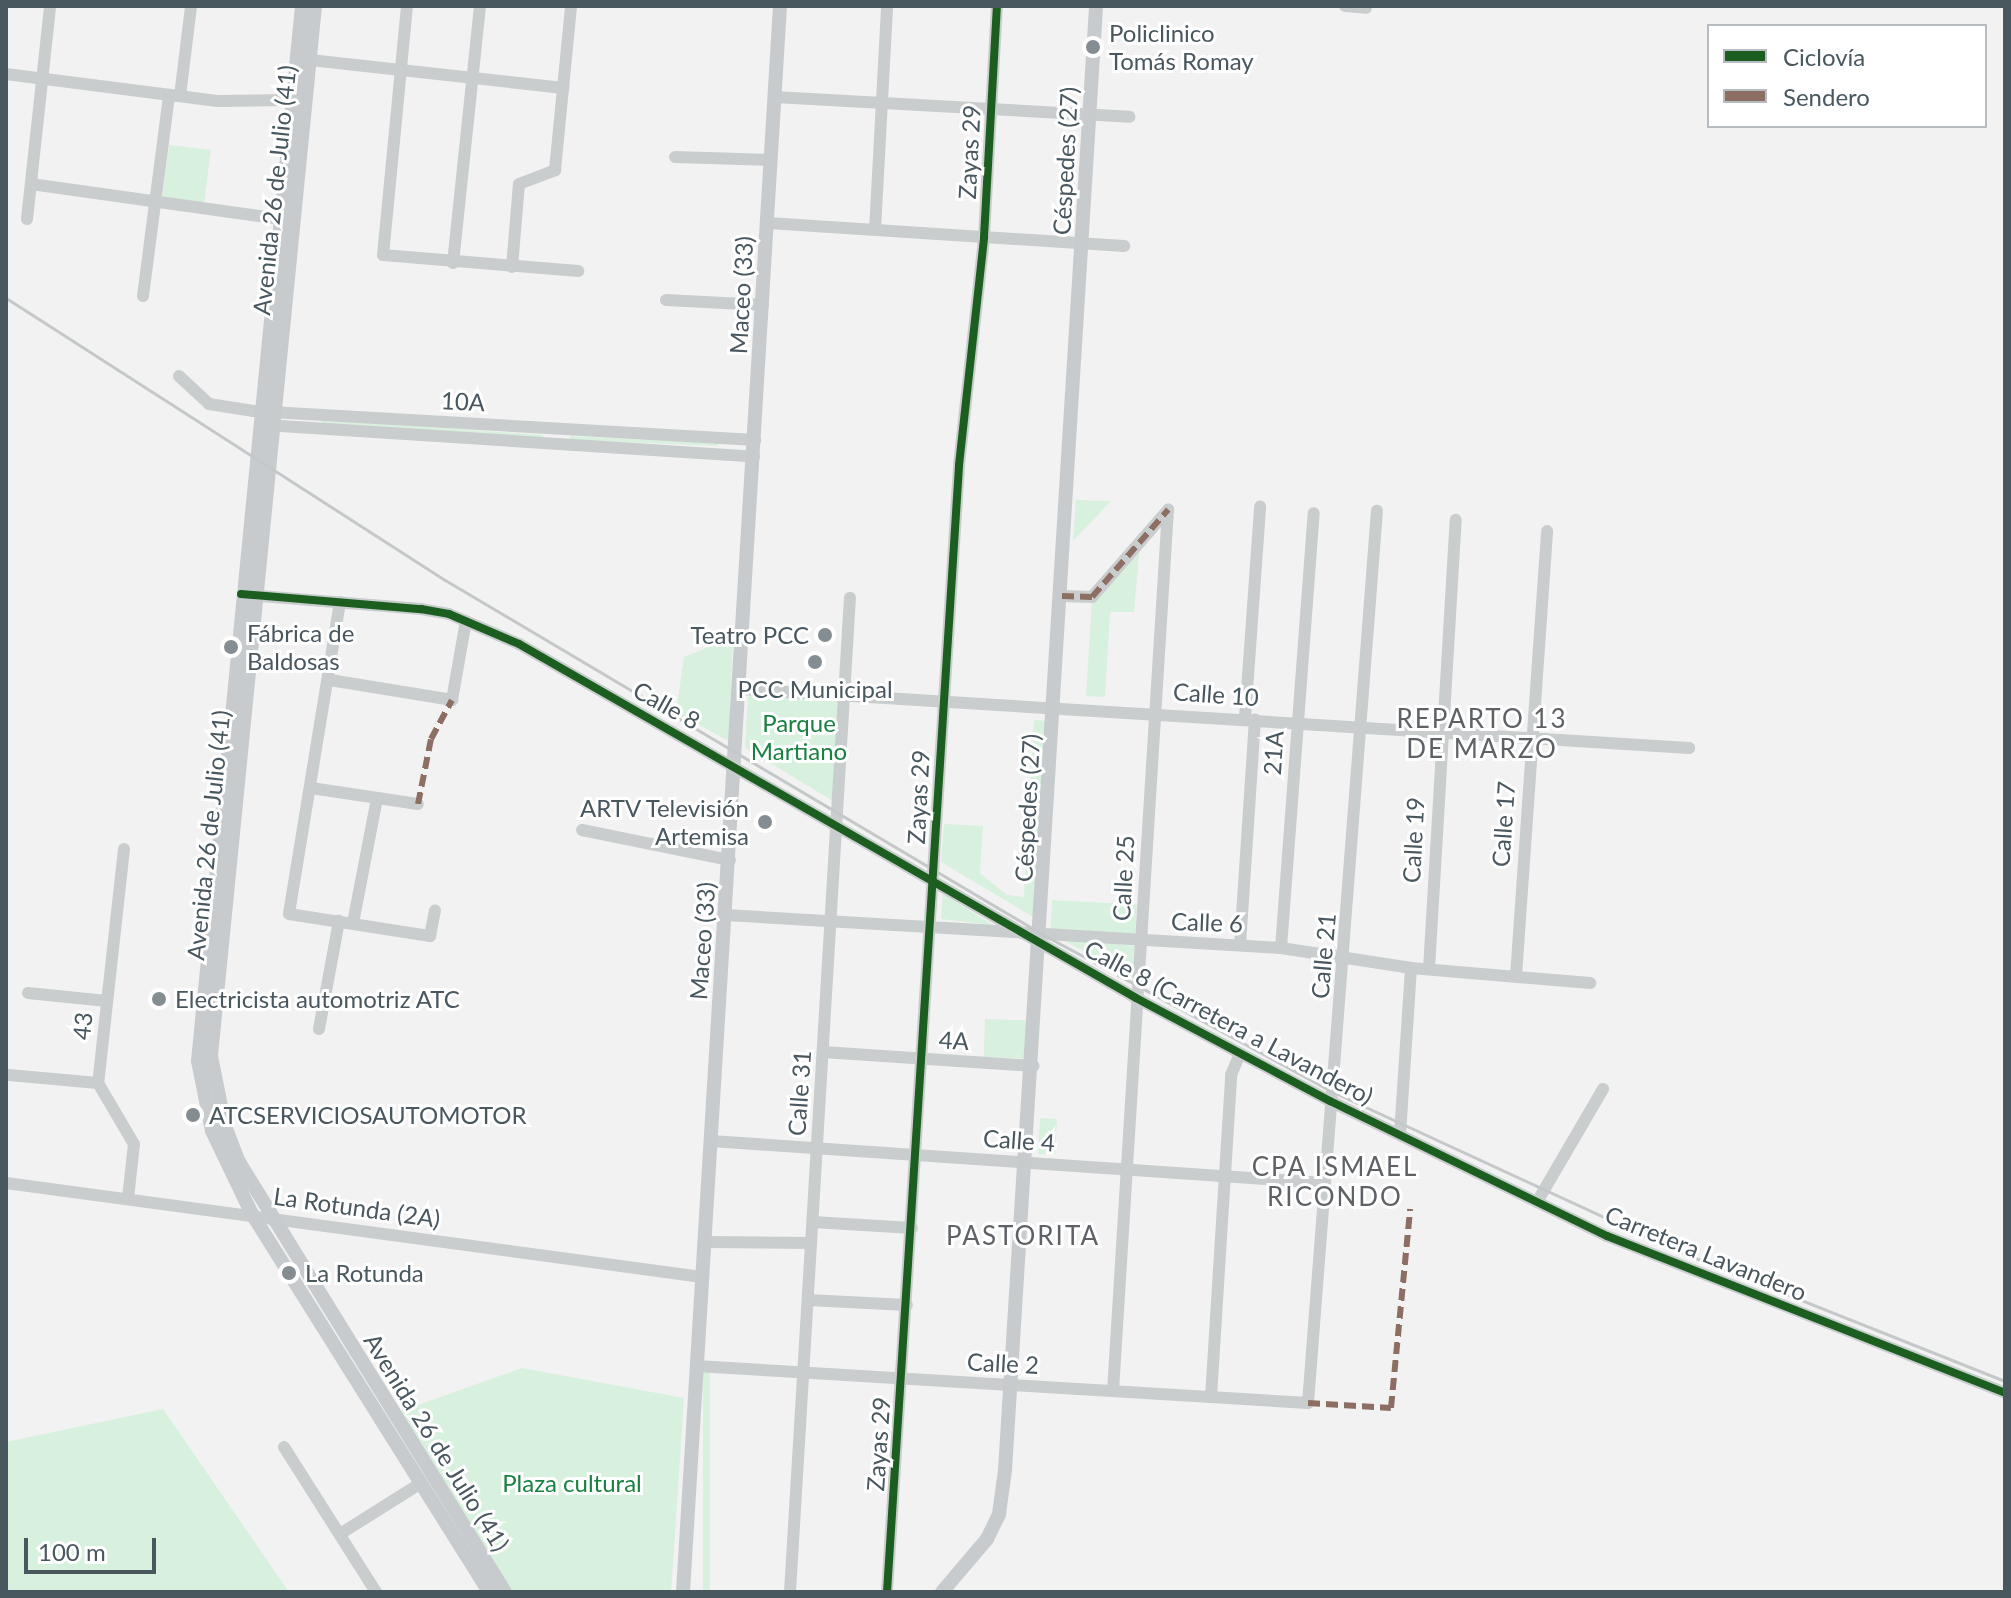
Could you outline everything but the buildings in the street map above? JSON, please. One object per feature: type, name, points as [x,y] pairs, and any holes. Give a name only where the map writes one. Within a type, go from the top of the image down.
[{"type":"main road","name":"Avenida 26 de Julio (41)","points":[[266,418],[280,219],[302,6]]},
{"type":"main road","name":"Avenida 26 de Julio (41)","points":[[315,6],[266,418],[198,1061],[212,1131],[252,1214],[489,1592]]},
{"type":"main road","name":"Maceo (33)","points":[[683,1592],[736,768],[780,6]]},
{"type":"main road","name":"Céspedes (27)","points":[[942,1592],[966,1568],[999,1514],[1013,1385],[1096,6]]},
{"type":"main road","name":"Avenida 26 de Julio (41)","points":[[247,594],[211,1056],[225,1126],[270,1217],[505,1592]]},
{"type":"street","points":[[27,219],[50,6]]},
{"type":"street","points":[[143,296],[155,203],[191,6]]},
{"type":"street","points":[[407,6],[386,258],[578,271]]},
{"type":"street","points":[[453,263],[480,6]]},
{"type":"street","points":[[512,267],[519,184],[555,170],[571,6]]},
{"type":"street","points":[[875,230],[887,6]]},
{"type":"street","name":"Zayas 29","points":[[887,1592],[924,1058],[959,465],[984,237],[997,6]]},
{"type":"street","points":[[1345,6],[1366,8]]},
{"type":"street","points":[[310,60],[563,88]]},
{"type":"street","points":[[6,74],[235,102],[292,100]]},
{"type":"street","points":[[775,97],[1129,117]]},
{"type":"street","points":[[675,157],[771,160]]},
{"type":"street","points":[[31,184],[280,219]]},
{"type":"street","points":[[768,223],[1124,246]]},
{"type":"street","points":[[666,300],[763,305]]},
{"type":"street","name":"10A","points":[[179,376],[209,404],[266,418],[560,444],[754,457]]},
{"type":"street","name":"10A","points":[[266,418],[560,428],[755,440]]},
{"type":"street","points":[[560,428],[560,444]]},
{"type":"street","points":[[1240,945],[1260,507]]},
{"type":"street","name":"Calle 25","points":[[1062,596],[1092,597],[1168,510],[1113,1391]]},
{"type":"street","name":"Calle 21","points":[[1308,1403],[1330,1101],[1346,960],[1377,511]]},
{"type":"street","name":"21A","points":[[1281,948],[1314,513]]},
{"type":"street","name":"Calle 19","points":[[1429,969],[1440,730],[1456,520]]},
{"type":"street","name":"Calle 17","points":[[1516,976],[1547,531]]},
{"type":"street","name":"Calle 8","points":[[247,594],[421,609],[466,621],[519,644],[1023,933],[1042,938]]},
{"type":"street","name":"Calle 31","points":[[790,1592],[850,598]]},
{"type":"street","points":[[340,602],[330,680],[289,914],[430,936],[435,910]]},
{"type":"street","points":[[330,680],[452,700],[466,621]]},
{"type":"street","name":"Calle 10","points":[[740,689],[1155,712],[1689,748]]},
{"type":"street","points":[[311,788],[418,804]]},
{"type":"street","points":[[353,923],[377,798]]},
{"type":"street","points":[[582,830],[730,860]]},
{"type":"street","name":"43","points":[[98,1083],[124,849]]},
{"type":"street","points":[[726,915],[1023,933]]},
{"type":"street","points":[[319,1029],[339,921]]},
{"type":"street","name":"Calle 6","points":[[1042,938],[1281,948],[1411,968],[1590,983]]},
{"type":"street","name":"Calle 8 (Carretera a Lavandero)","points":[[1042,938],[1136,998],[1330,1101],[1400,1134]]},
{"type":"street","points":[[1400,1134],[1411,968]]},
{"type":"street","points":[[28,993],[107,1001]]},
{"type":"street","name":"4A","points":[[823,1052],[1034,1066]]},
{"type":"street","points":[[1211,1397],[1231,1075],[1240,1054]]},
{"type":"street","points":[[9,1075],[98,1083],[134,1144],[128,1198]]},
{"type":"street","points":[[1537,1202],[1603,1089]]},
{"type":"street","name":"Carretera Lavandero","points":[[1400,1134],[1621,1242],[2005,1393]]},
{"type":"street","name":"Calle 4","points":[[711,1141],[1324,1183]]},
{"type":"street","name":"La Rotunda (2A)","points":[[6,1183],[702,1277]]},
{"type":"street","points":[[813,1222],[912,1228]]},
{"type":"street","points":[[704,1242],[811,1243]]},
{"type":"street","points":[[808,1300],[907,1305]]},
{"type":"street","name":"Calle 2","points":[[696,1366],[1308,1403]]},
{"type":"street","points":[[284,1447],[376,1592]]},
{"type":"street","points":[[340,1534],[421,1483]]},
{"type":"green space","points":[[169,145],[211,150],[204,203],[163,198]]},
{"type":"green space","points":[[322,420],[543,435],[544,438],[322,424]]},
{"type":"green space","points":[[570,436],[716,443],[719,446],[570,440]]},
{"type":"green space","points":[[1076,500],[1111,501],[1073,541]]},
{"type":"green space","points":[[1140,546],[1134,612],[1110,612],[1105,697],[1086,696],[1092,600]]},
{"type":"green space","points":[[733,637],[729,741],[676,713],[684,657]]},
{"type":"green space","name":"Parque Martiano","points":[[748,696],[838,701],[833,801],[745,748]]},
{"type":"green space","points":[[1034,720],[1047,721],[1035,918],[941,862],[944,824],[983,826],[980,873],[1007,895],[1024,897]]},
{"type":"green space","points":[[943,894],[993,925],[941,919]]},
{"type":"green space","points":[[1052,900],[1137,904],[1135,933],[1050,929]]},
{"type":"green space","points":[[1061,939],[1135,946],[1133,978]]},
{"type":"green space","points":[[985,1019],[1031,1021],[1030,1059],[984,1057]]},
{"type":"green space","points":[[1040,1118],[1057,1119],[1055,1155],[1038,1154]]},
{"type":"green space","name":"Plaza cultural","points":[[522,1368],[684,1398],[671,1592],[513,1592],[401,1411]]},
{"type":"green space","points":[[703,1369],[710,1369],[710,1592],[703,1592]]},
{"type":"green space","points":[[163,1409],[289,1592],[6,1592],[6,1442]]},
{"type":"railway","points":[[6,298],[445,580],[1042,934],[1331,1091],[1673,1249],[2005,1381]]},
{"type":"marked path","points":[[1062,596],[1092,597],[1168,510]]},
{"type":"marked path","points":[[418,804],[431,739],[452,700]]},
{"type":"marked path","points":[[1308,1403],[1391,1408],[1410,1209]]},
{"type":"cycle path","points":[[887,1592],[959,465],[984,237],[997,6]]},
{"type":"cycle path","points":[[241,594],[449,614],[519,644],[1136,998],[1330,1101],[1607,1236],[2005,1393]]},
{"type":"place","name":"Policlinico Tomás Romay","points":[[1093,47]]},
{"type":"place","name":"Teatro PCC","points":[[825,635]]},
{"type":"place","name":"Fábrica de Baldosas","points":[[231,647]]},
{"type":"place","name":"PCC Municipal","points":[[815,662]]},
{"type":"place","name":"ARTV Televisión Artemisa","points":[[765,822]]},
{"type":"place","name":"Electricista automotriz ATC","points":[[159,999]]},
{"type":"place","name":"ATCSERVICIOSAUTOMOTOR","points":[[193,1115]]},
{"type":"place","name":"La Rotunda","points":[[289,1273]]},
{"type":"district","name":"REPARTO 13 DE MARZO","points":[[1482,734]]},
{"type":"district","name":"CPA ISMAEL RICONDO","points":[[1335,1182]]},
{"type":"district","name":"PASTORITA","points":[[1023,1236]]}]
